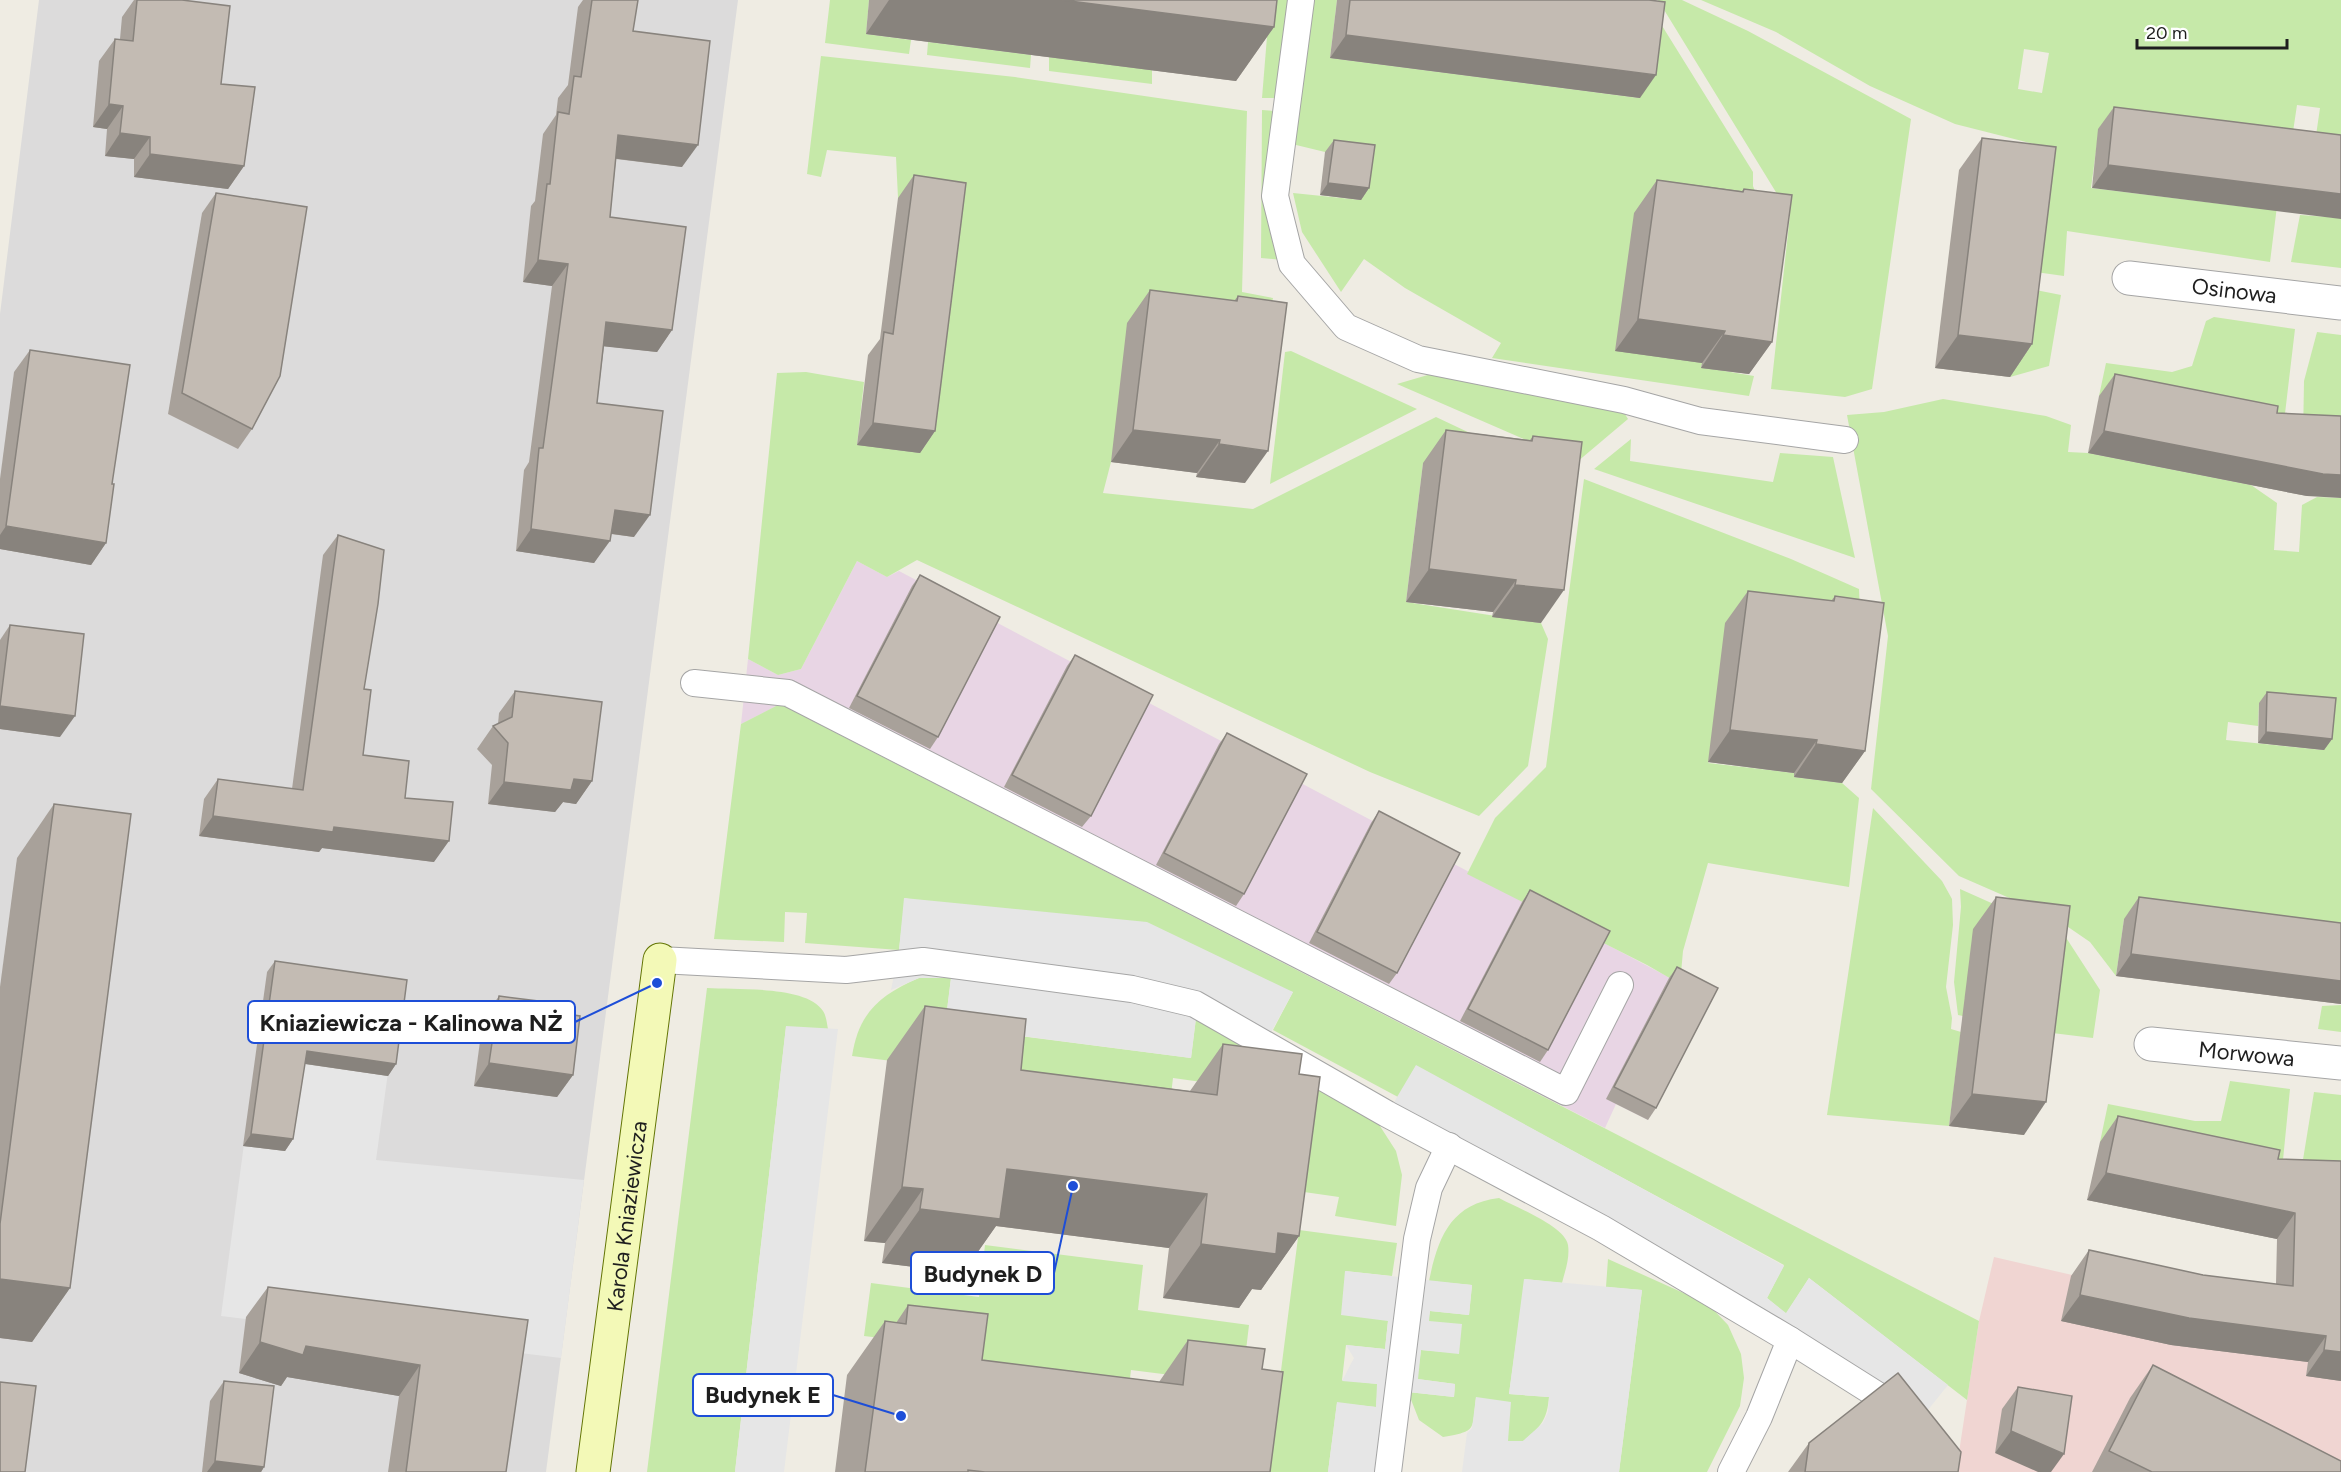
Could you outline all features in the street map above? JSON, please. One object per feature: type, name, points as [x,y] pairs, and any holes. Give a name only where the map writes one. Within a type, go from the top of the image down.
[{"type":"street","name":"Osinowa","points":[[2129,279],[2341,303]]},
{"type":"street","name":"Karola Kniaziewicza","points":[[593,1472],[660,960]]},
{"type":"street","name":"Morwowa","points":[[2151,1044],[2341,1063]]},
{"type":"lane","points":[[1301,0],[1275,196],[1292,264],[1346,327],[1418,360],[1624,400],[1700,421],[1845,440]]},
{"type":"lane","points":[[694,682],[788,693],[1566,1092],[1620,985]]},
{"type":"lane","points":[[660,960],[846,970],[923,961],[1143,991],[1195,1004],[1386,1114],[1601,1228],[1790,1340],[1901,1410],[1916,1426]]},
{"type":"lane","points":[[1388,1472],[1417,1239],[1429,1188],[1449,1146]]},
{"type":"lane","points":[[1731,1472],[1760,1417],[1790,1340]]},
{"type":"shaded area","points":[[39,0],[738,0],[546,1472],[0,1472],[0,314]]},
{"type":"shaded area","points":[[857,561],[887,577],[899,571],[1710,999],[1648,1120],[1616,1104],[1605,1128],[781,704],[741,724],[748,659],[778,675],[801,669]]},
{"type":"shaded area","points":[[904,898],[1147,922],[1293,992],[1265,1043],[1196,1018],[1191,1058],[945,1026],[951,978],[919,978],[891,990],[899,950]]},
{"type":"shaded area","points":[[267,972],[399,992],[376,1160],[584,1180],[561,1358],[221,1316]]},
{"type":"shaded area","points":[[786,1026],[838,1029],[784,1472],[735,1472]]},
{"type":"shaded area","points":[[1416,1065],[1784,1266],[1767,1298],[1786,1313],[1809,1278],[1948,1385],[1915,1426],[1387,1114]]},
{"type":"shaded area","points":[[1994,1257],[2185,1301],[2341,1326],[2341,1472],[1956,1472],[1979,1321]]},
{"type":"shaded area","points":[[1345,1271],[1472,1285],[1469,1315],[1430,1311],[1429,1321],[1462,1324],[1459,1354],[1421,1350],[1418,1379],[1455,1384],[1454,1397],[1408,1392],[1399,1472],[1328,1472],[1337,1402],[1376,1407],[1377,1384],[1342,1381],[1354,1358],[1346,1345],[1385,1349],[1388,1321],[1341,1315]]},
{"type":"shaded area","points":[[1524,1279],[1642,1290],[1619,1472],[1462,1472],[1467,1433],[1472,1428],[1476,1397],[1511,1402],[1508,1441],[1523,1441],[1543,1423],[1548,1412],[1549,1397],[1509,1394]]},
{"type":"green space","points":[[830,0],[869,0],[866,34],[911,40],[909,54],[825,43]]},
{"type":"green space","points":[[1270,0],[1288,0],[1276,98],[1262,98]]},
{"type":"green space","points":[[1312,0],[1337,0],[1330,58],[1639,98],[1646,0],[1753,172],[1753,186],[1760,205],[1701,367],[1754,376],[1749,396],[1492,358],[1501,343],[1405,288],[1364,259],[1341,292],[1302,232],[1293,193],[1361,200],[1325,152],[1292,144]]},
{"type":"green space","points":[[1658,0],[1682,0],[1748,31],[1911,119],[1872,389],[1845,397],[1771,389],[1790,215]]},
{"type":"green space","points":[[1701,0],[2341,0],[2341,160],[2314,149],[2320,108],[2297,105],[2291,145],[2099,129],[2091,188],[2255,208],[2277,206],[2270,262],[2067,231],[2064,276],[2022,270],[2049,153],[2038,145],[1955,124],[1870,86],[1776,32]],"holes":[[[2024,49],[2049,53],[2042,93],[2018,89]]]},
{"type":"green space","points":[[928,42],[1031,55],[1030,68],[927,55]]},
{"type":"green space","points":[[821,56],[1015,77],[1247,111],[1242,292],[1273,298],[1264,335],[1111,462],[1103,493],[1253,509],[1436,417],[1559,475],[1423,463],[1406,602],[1541,623],[1548,639],[1528,766],[1479,816],[1370,772],[917,560],[887,577],[857,561],[801,669],[778,675],[748,659],[777,373],[806,372],[864,382],[857,445],[950,205],[898,198],[896,157],[827,150],[821,177],[807,174]]},
{"type":"green space","points":[[1049,57],[1152,70],[1152,84],[1049,71]]},
{"type":"green space","points":[[1262,110],[1274,111],[1282,260],[1261,258]]},
{"type":"green space","points":[[2300,215],[2341,218],[2341,268],[2291,262]]},
{"type":"green space","points":[[2021,287],[2061,295],[2049,366],[2010,377]]},
{"type":"green space","points":[[2214,317],[2295,329],[2284,422],[2099,396],[2106,363],[2172,372],[2192,366],[2206,321]]},
{"type":"green space","points":[[2317,332],[2341,335],[2341,439],[2303,439],[2304,381]]},
{"type":"green space","points":[[1291,351],[1417,409],[1270,484],[1285,352]]},
{"type":"green space","points":[[1438,372],[1623,411],[1628,419],[1577,462],[1397,384]]},
{"type":"green space","points":[[1943,399],[2046,416],[2071,425],[2068,452],[2088,453],[2251,485],[2277,503],[2274,550],[2299,552],[2302,505],[2317,497],[2341,498],[2341,947],[2124,919],[2116,976],[2090,942],[2055,918],[1959,876],[1871,789],[1888,636],[1847,415],[1884,412]],"holes":[[[2259,703],[2323,750],[2226,740],[2228,722],[2258,726]]]},
{"type":"green space","points":[[1631,439],[1630,461],[1773,482],[1780,453],[1833,457],[1855,558],[1594,469]]},
{"type":"green space","points":[[1584,479],[1791,559],[1859,589],[1861,635],[1708,763],[1794,773],[1794,777],[1842,783],[1859,798],[1849,887],[1708,863],[1683,951],[1680,984],[1467,874],[1495,818],[1546,767]]},
{"type":"green space","points":[[780,704],[1979,1321],[1967,1400],[1809,1278],[1786,1314],[1767,1298],[1784,1265],[1416,1066],[1398,1097],[1273,1030],[1293,992],[905,898],[899,950],[805,943],[807,913],[785,912],[784,942],[714,939],[741,724]]},
{"type":"green space","points":[[1873,808],[1942,881],[1952,899],[1953,925],[1946,987],[1952,1018],[1951,1029],[1961,1032],[1949,1126],[1827,1115]]},
{"type":"green space","points":[[1960,889],[2065,936],[2100,990],[2093,1038],[2036,1031],[1958,1015],[1954,982],[1961,907]]},
{"type":"green space","points":[[919,978],[951,978],[940,1067],[852,1056],[855,1041],[866,1016],[893,991]]},
{"type":"green space","points":[[707,988],[770,990],[802,997],[815,1003],[823,1011],[828,1029],[786,1027],[735,1472],[647,1472]]},
{"type":"green space","points":[[2341,1005],[2341,1032],[2318,1029],[2322,1006]]},
{"type":"green space","points":[[1196,1018],[1378,1123],[1396,1151],[1402,1175],[1396,1226],[1335,1216],[1339,1197],[1297,1191],[1309,1097],[1173,1078],[1167,1128],[1006,1107],[997,1033],[1191,1058]]},
{"type":"green space","points":[[2230,1081],[2290,1089],[2282,1170],[2100,1142],[2108,1104],[2195,1121],[2221,1121]]},
{"type":"green space","points":[[2314,1092],[2341,1095],[2341,1187],[2300,1178]]},
{"type":"green space","points":[[1499,1198],[1549,1224],[1565,1238],[1568,1245],[1568,1260],[1562,1283],[1525,1279],[1509,1394],[1549,1397],[1547,1412],[1539,1427],[1523,1441],[1507,1441],[1476,1397],[1471,1427],[1462,1433],[1443,1437],[1419,1420],[1408,1392],[1454,1397],[1455,1384],[1417,1379],[1421,1350],[1459,1353],[1428,1321],[1430,1311],[1469,1315],[1472,1285],[1429,1281],[1442,1237],[1449,1226],[1469,1207]]},
{"type":"green space","points":[[1299,1230],[1397,1243],[1392,1276],[1345,1271],[1388,1321],[1385,1349],[1346,1345],[1342,1380],[1378,1384],[1376,1407],[1337,1403],[1328,1472],[1268,1472]]},
{"type":"green space","points":[[985,1245],[1143,1265],[1138,1310],[1249,1325],[1242,1384],[1131,1370],[1125,1421],[966,1401],[972,1349],[864,1336],[871,1283],[979,1297]]},
{"type":"green space","points":[[1608,1259],[1708,1304],[1728,1325],[1741,1354],[1744,1378],[1740,1406],[1707,1472],[1619,1472],[1642,1290],[1606,1287]]},
{"type":"building","points":[[137,0],[182,0],[230,6],[221,84],[255,87],[244,166],[150,154],[150,137],[120,133],[123,106],[109,104],[115,39],[133,41]]},
{"type":"building","points":[[592,0],[638,0],[633,31],[710,41],[698,145],[618,135],[610,217],[686,227],[672,330],[606,322],[597,403],[663,411],[650,515],[615,510],[610,541],[531,529],[539,448],[543,448],[568,264],[538,260],[558,112],[569,114],[574,76],[581,77]]},
{"type":"building","points":[[1062,0],[1277,0],[1274,27]]},
{"type":"building","points":[[1350,0],[1649,0],[1665,2],[1656,75],[1346,35]]},
{"type":"building","points":[[2114,107],[2341,135],[2341,194],[2108,165]]},
{"type":"building","points":[[1982,138],[2056,147],[2032,344],[1958,335]]},
{"type":"building","points":[[1334,140],[1375,145],[1369,188],[1328,183]]},
{"type":"building","points":[[914,175],[966,183],[935,431],[873,423],[884,332],[893,334]]},
{"type":"building","points":[[1657,180],[1743,192],[1744,189],[1792,195],[1772,342],[1723,335],[1725,331],[1638,319]]},
{"type":"building","points":[[216,193],[307,207],[280,376],[252,429],[182,393]]},
{"type":"building","points":[[1150,290],[1237,301],[1238,296],[1287,303],[1268,451],[1219,444],[1220,440],[1133,430]]},
{"type":"building","points":[[30,350],[130,365],[112,484],[114,484],[106,543],[6,526]]},
{"type":"building","points":[[2115,374],[2278,406],[2277,413],[2341,416],[2341,475],[2323,474],[2104,431]]},
{"type":"building","points":[[1446,430],[1532,441],[1533,436],[1582,442],[1564,590],[1515,585],[1516,580],[1429,569]]},
{"type":"building","points":[[338,535],[384,550],[364,689],[371,690],[363,755],[409,761],[405,798],[453,802],[449,841],[334,827],[333,832],[213,816],[218,779],[303,790]]},
{"type":"building","points":[[920,575],[1000,617],[938,737],[857,696]]},
{"type":"building","points":[[1748,591],[1834,601],[1835,596],[1884,603],[1865,751],[1816,744],[1817,740],[1730,730]]},
{"type":"building","points":[[10,625],[84,634],[75,716],[0,706]]},
{"type":"building","points":[[1075,655],[1153,695],[1091,816],[1012,775]]},
{"type":"building","points":[[515,691],[602,702],[592,781],[574,779],[571,790],[504,782],[508,743],[493,726],[512,717]]},
{"type":"building","points":[[2267,692],[2336,698],[2332,739],[2266,732]]},
{"type":"building","points":[[1227,733],[1307,774],[1244,894],[1164,853]]},
{"type":"building","points":[[54,804],[131,814],[70,1288],[0,1279],[0,1224]]},
{"type":"building","points":[[1379,811],[1460,853],[1397,973],[1317,932]]},
{"type":"building","points":[[1530,890],[1610,931],[1548,1050],[1468,1009]]},
{"type":"building","points":[[1996,897],[2070,906],[2046,1102],[1972,1094]]},
{"type":"building","points":[[2139,897],[2341,923],[2341,981],[2131,954]]},
{"type":"building","points":[[275,961],[407,980],[396,1064],[307,1051],[293,1139],[251,1134]]},
{"type":"building","points":[[1677,967],[1718,988],[1656,1108],[1614,1087]]},
{"type":"building","points":[[499,996],[538,1001],[538,1010],[580,1016],[573,1075],[489,1063]]},
{"type":"building","points":[[925,1006],[1026,1019],[1021,1070],[1217,1095],[1223,1044],[1302,1054],[1299,1074],[1320,1077],[1299,1236],[1278,1233],[1276,1254],[1201,1244],[1207,1194],[1007,1169],[1000,1219],[920,1209],[923,1189],[902,1187]]},
{"type":"building","points":[[2118,1116],[2280,1150],[2278,1159],[2341,1161],[2341,1352],[2324,1350],[2326,1336],[2189,1318],[2080,1295],[2089,1250],[2203,1275],[2293,1286],[2295,1213],[2106,1173]]},
{"type":"building","points":[[268,1287],[528,1320],[506,1472],[406,1472],[420,1365],[306,1346],[303,1355],[260,1342]]},
{"type":"building","points":[[908,1305],[988,1314],[982,1360],[1183,1385],[1188,1340],[1265,1349],[1262,1369],[1283,1372],[1270,1472],[985,1472],[968,1470],[968,1472],[865,1472],[885,1321],[906,1324]]},
{"type":"building","points":[[2153,1365],[2341,1461],[2341,1472],[2152,1472],[2109,1451]]},
{"type":"building","points":[[1898,1373],[1961,1452],[1958,1472],[1805,1472],[1809,1443]]},
{"type":"building","points":[[224,1381],[274,1386],[264,1467],[215,1461]]},
{"type":"building","points":[[0,1382],[36,1386],[25,1472],[0,1472]]},
{"type":"building","points":[[2018,1387],[2072,1396],[2064,1454],[2011,1431]]},
{"type":"place","name":"Kniaziewicza - Kalinowa NŻ","points":[[657,983]]},
{"type":"place","name":"Budynek D","points":[[1073,1186]]},
{"type":"place","name":"Budynek E","points":[[901,1416]]}]
